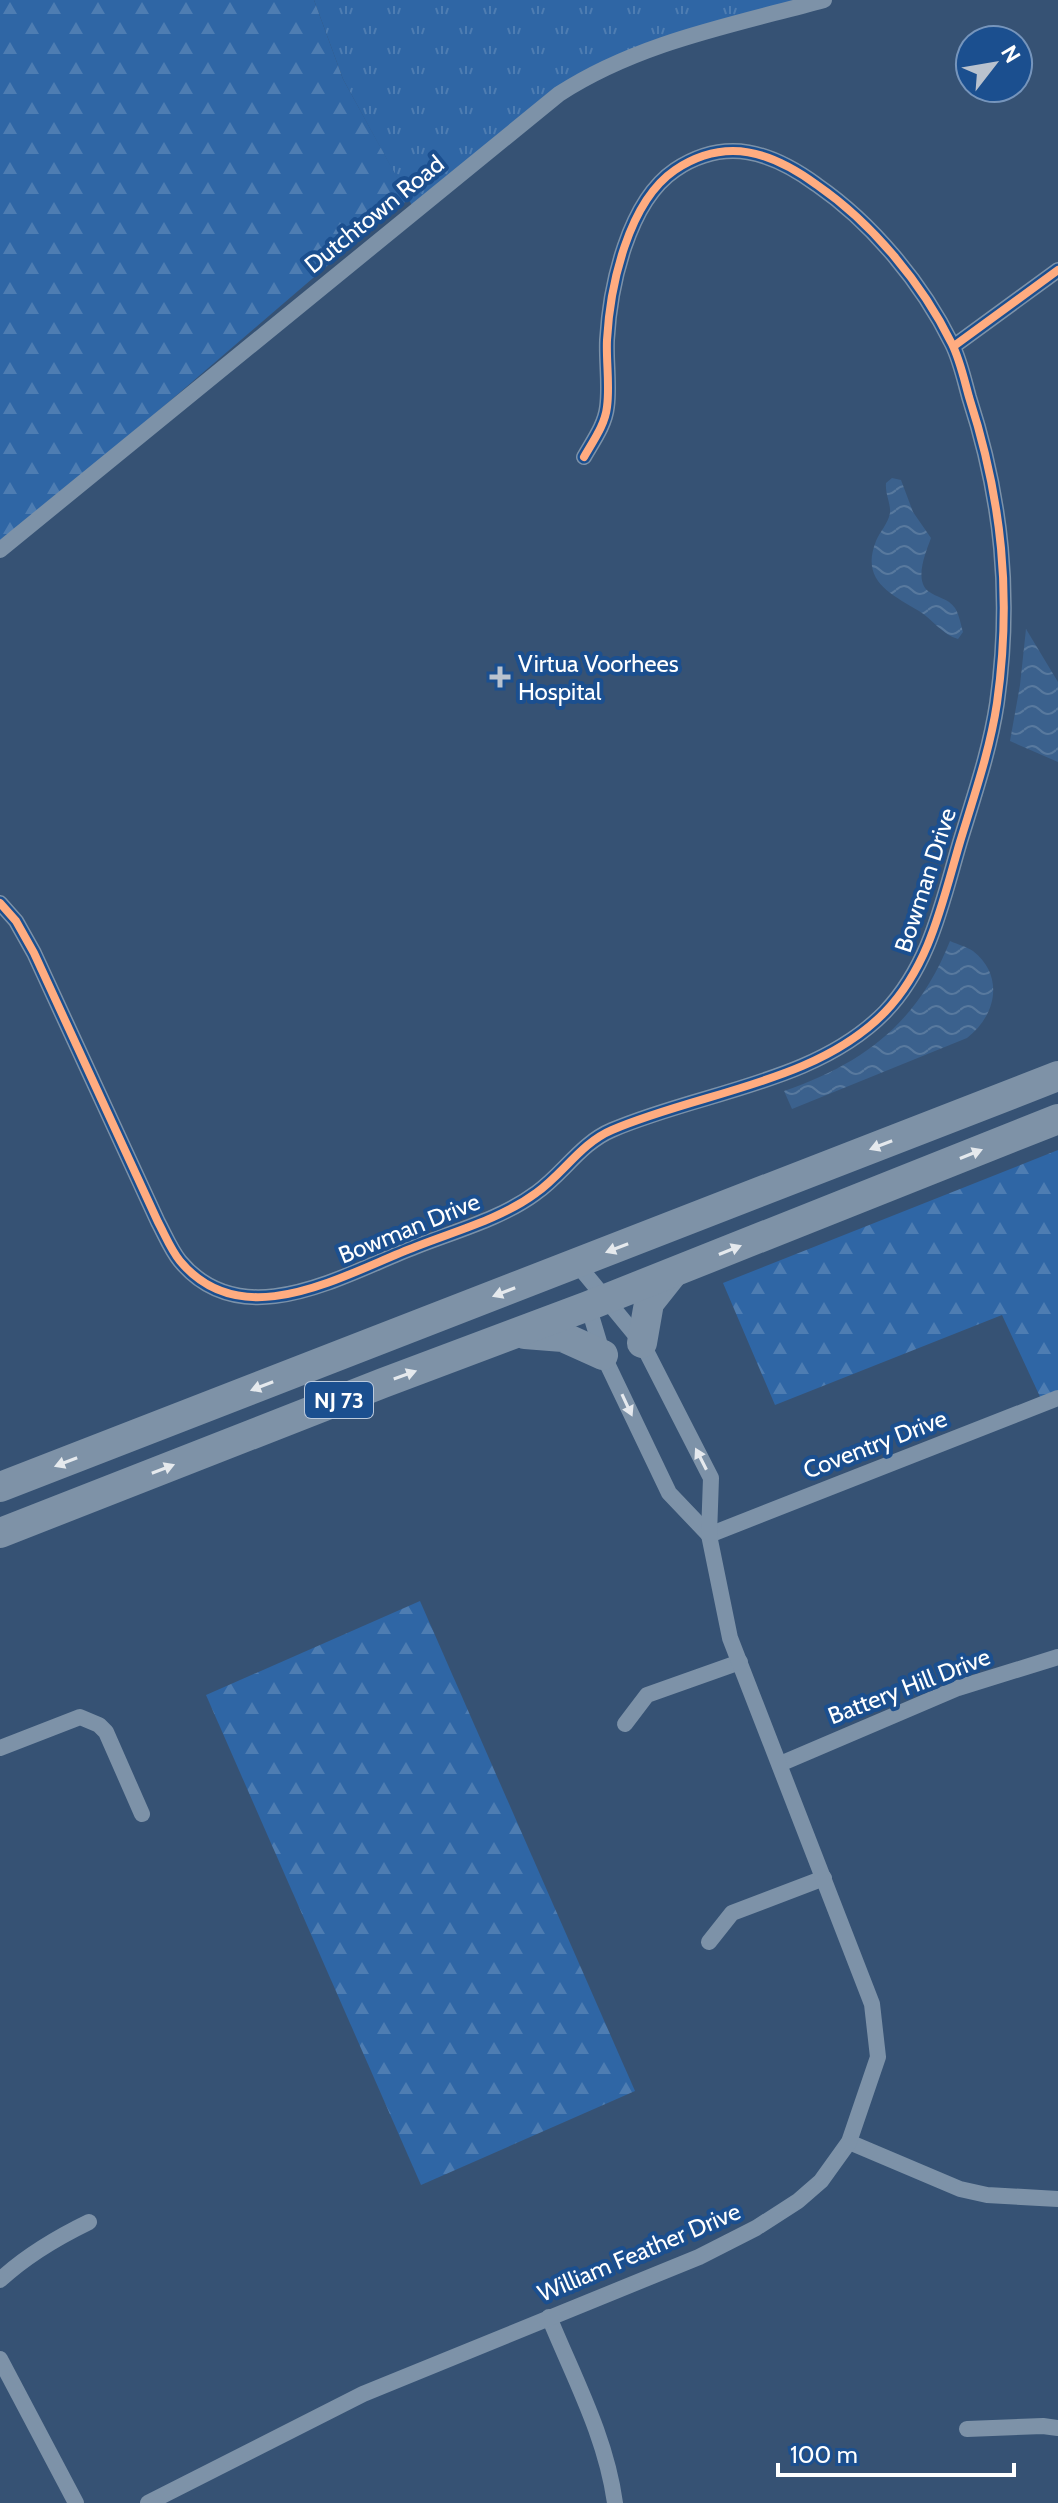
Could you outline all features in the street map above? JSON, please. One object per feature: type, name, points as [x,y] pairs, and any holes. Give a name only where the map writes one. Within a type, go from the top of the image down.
[{"type":"highway","name":"NJ 73","points":[[0,1487],[1058,1076]]},
{"type":"highway","name":"NJ 73","points":[[0,1533],[365,1390],[519,1334],[1058,1119]]},
{"type":"highway","points":[[642,1343],[649,1303],[674,1273]]},
{"type":"highway","points":[[519,1334],[541,1333],[563,1337],[603,1355]]},
{"type":"street","name":"Dutchtown Road","points":[[0,550],[559,94],[593,72],[648,49],[824,0]]},
{"type":"street","name":"Bowman Drive","points":[[0,903],[16,921],[34,953],[178,1259],[198,1277],[224,1293],[253,1298],[286,1295],[322,1286],[512,1209],[548,1184],[583,1149],[612,1130],[795,1068],[859,1036],[886,1011],[910,981],[931,943],[986,753],[996,707],[1003,648],[1002,539],[986,449],[954,346],[912,280],[878,236],[839,200],[786,162],[725,150],[696,158],[670,173],[636,217],[619,267],[607,335],[607,407],[603,422],[584,457]]},
{"type":"street","points":[[954,346],[1058,270]]},
{"type":"street","name":"William Feather Drive","points":[[577,1264],[597,1303],[603,1355],[669,1493],[709,1535]]},
{"type":"street","name":"William Feather Drive","points":[[148,2503],[363,2394],[699,2257],[756,2228],[798,2201],[821,2181],[849,2142],[878,2057],[872,2004],[730,1638],[709,1535],[711,1478],[642,1343],[597,1303]]},
{"type":"street","name":"Coventry Drive","points":[[709,1535],[1058,1398]]},
{"type":"street","name":"Battery Hill Drive","points":[[780,1764],[958,1688],[1058,1657]]},
{"type":"street","points":[[625,1724],[647,1695],[740,1662]]},
{"type":"street","points":[[0,1748],[80,1717],[90,1720],[106,1732],[142,1814]]},
{"type":"street","points":[[709,1942],[732,1913],[824,1878]]},
{"type":"street","points":[[849,2142],[960,2189],[987,2195],[1058,2199]]},
{"type":"street","points":[[0,2280],[20,2261],[89,2222]]},
{"type":"street","points":[[549,2317],[596,2428],[610,2471],[615,2503]]},
{"type":"street","points":[[0,2359],[76,2503]]},
{"type":"street","points":[[967,2429],[1058,2428]]},
{"type":"green space","points":[[0,0],[314,0],[343,79],[409,199],[0,547]]},
{"type":"green space","points":[[314,0],[824,0],[593,72],[415,211],[343,79]]},
{"type":"green space","points":[[1058,1150],[1058,1395],[1042,1401],[1002,1315],[775,1405],[723,1283]]},
{"type":"green space","points":[[420,1601],[635,2091],[421,2185],[206,1695]]},
{"type":"water","points":[[892,478],[901,480],[913,512],[931,538],[922,565],[922,580],[928,591],[955,608],[963,632],[958,639],[889,592],[875,576],[872,555],[889,517],[886,483]]},
{"type":"water","points":[[1026,629],[1058,682],[1058,762],[1010,741]]},
{"type":"water","points":[[950,941],[973,951],[990,972],[993,996],[985,1019],[977,1029],[967,1038],[792,1109],[784,1091],[813,1080],[864,1053],[905,1017],[937,970]]},
{"type":"cycle path","points":[[0,903],[16,921],[34,953],[174,1252],[205,1283],[233,1295],[263,1297],[294,1293],[477,1224],[536,1193],[581,1151],[612,1130],[792,1071],[857,1036],[900,994],[924,954],[981,773],[997,703],[1004,624],[1001,548],[980,435],[952,344],[911,277],[876,236],[837,200],[800,173],[766,157],[748,152],[712,153],[675,170],[659,184],[645,202],[624,247],[609,319],[606,414],[584,457]]},
{"type":"cycle path","points":[[954,346],[1058,270]]},
{"type":"place","name":"Virtua Voorhees Hospital","points":[[500,677]]}]
